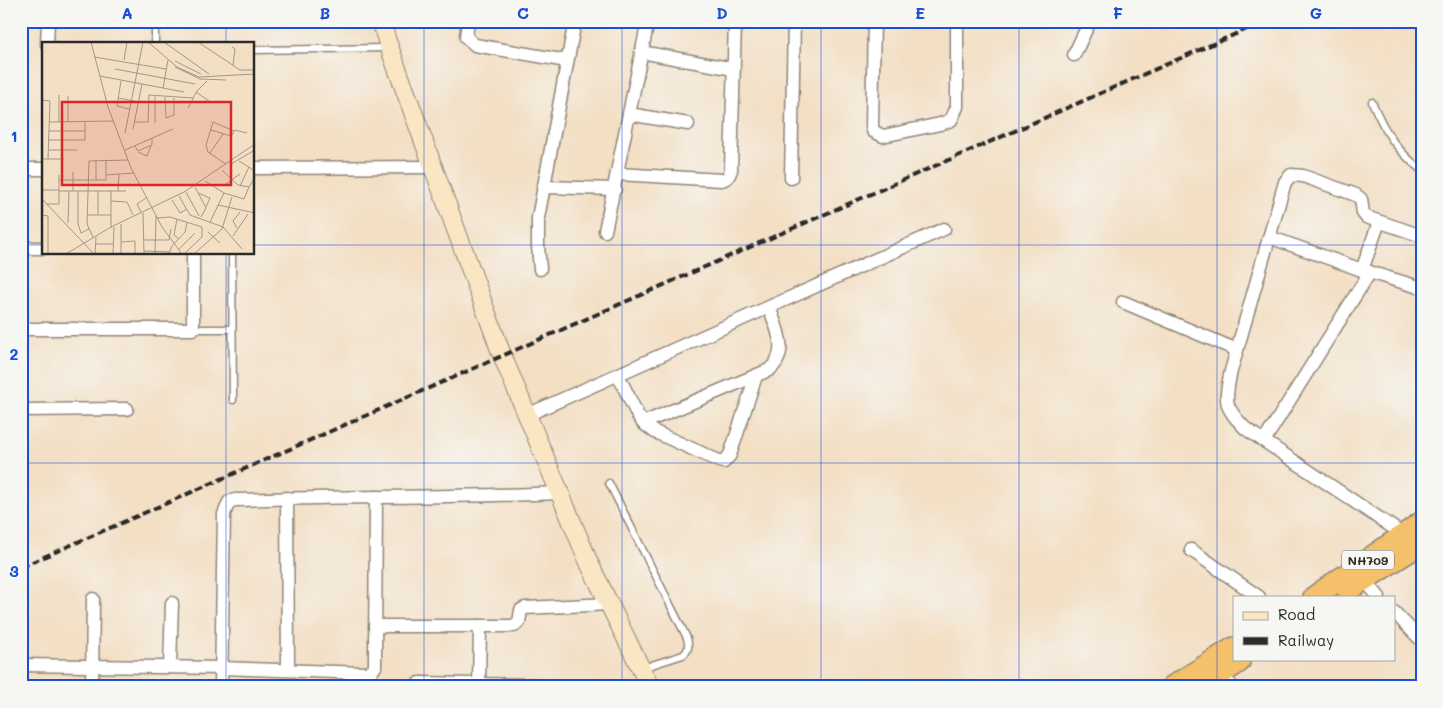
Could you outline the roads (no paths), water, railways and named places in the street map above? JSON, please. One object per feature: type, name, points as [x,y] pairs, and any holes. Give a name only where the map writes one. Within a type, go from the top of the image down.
[{"type":"highway","name":"NH709","points":[[1340,596],[1364,580],[1413,539],[1422,522]]},
{"type":"highway","name":"NH709","points":[[1316,596],[1413,539]]},
{"type":"highway","points":[[1172,687],[1233,649]]},
{"type":"highway","points":[[1201,687],[1227,680],[1242,660]]},
{"type":"main road","points":[[381,21],[389,48],[502,354],[590,565],[650,687]]},
{"type":"street","points":[[47,42],[48,21]]},
{"type":"street","points":[[468,21],[466,37],[475,45],[567,61]]},
{"type":"street","points":[[540,269],[538,218],[542,187],[575,21]]},
{"type":"street","points":[[605,231],[648,21]]},
{"type":"street","points":[[618,174],[722,180],[726,178],[731,170],[735,21]]},
{"type":"street","points":[[791,178],[794,21]]},
{"type":"street","points":[[874,21],[872,125],[873,131],[882,136],[940,124],[951,120],[955,114],[957,107],[956,21]]},
{"type":"street","points":[[1074,55],[1090,21]]},
{"type":"street","points":[[642,52],[734,69]]},
{"type":"street","points":[[628,114],[688,124]]},
{"type":"street","points":[[255,168],[433,167]]},
{"type":"street","points":[[21,169],[42,169]]},
{"type":"street","points":[[1413,539],[1246,430],[1228,409],[1227,390],[1236,350],[1285,182],[1291,175],[1296,174],[1356,195],[1361,198],[1363,213],[1366,217],[1422,236]]},
{"type":"street","points":[[542,187],[614,190]]},
{"type":"street","points":[[1264,441],[1366,271],[1379,222]]},
{"type":"street","points":[[527,415],[944,229]]},
{"type":"street","points":[[1269,237],[1366,271],[1422,288]]},
{"type":"street","points":[[21,248],[42,248]]},
{"type":"street","points":[[21,328],[193,329],[193,255]]},
{"type":"street","points":[[1123,302],[1236,350]]},
{"type":"street","points":[[643,423],[756,376],[776,365],[781,345],[769,307]]},
{"type":"street","points":[[618,375],[643,423],[655,432],[724,462],[730,455],[756,376]]},
{"type":"street","points":[[21,410],[127,409]]},
{"type":"street","points":[[221,687],[224,514],[226,506],[230,502],[236,500],[287,498],[485,497],[560,493]]},
{"type":"street","points":[[21,665],[288,669],[366,673],[372,671],[374,666],[376,497]]},
{"type":"street","points":[[287,498],[288,669]]},
{"type":"street","points":[[1192,550],[1258,596]]},
{"type":"street","points":[[1364,580],[1378,596]]},
{"type":"street","points":[[92,599],[92,687]]},
{"type":"street","points":[[170,667],[172,603]]},
{"type":"street","points":[[374,626],[514,626],[518,622],[521,610],[529,607],[610,604]]},
{"type":"street","points":[[1396,614],[1422,641]]},
{"type":"street","points":[[480,626],[480,685]]},
{"type":"street","points":[[419,683],[536,685]]},
{"type":"street","points":[[1417,687],[1422,683]]},
{"type":"lane","points":[[155,21],[155,42]]},
{"type":"lane","points":[[255,50],[389,48]]},
{"type":"lane","points":[[1372,102],[1386,132],[1400,151],[1422,171]]},
{"type":"lane","points":[[232,255],[233,400]]},
{"type":"lane","points":[[193,329],[232,329]]},
{"type":"lane","points":[[609,484],[683,630],[689,646],[683,655],[641,668]]},
{"type":"railway","points":[[21,567],[1268,21]]}]
